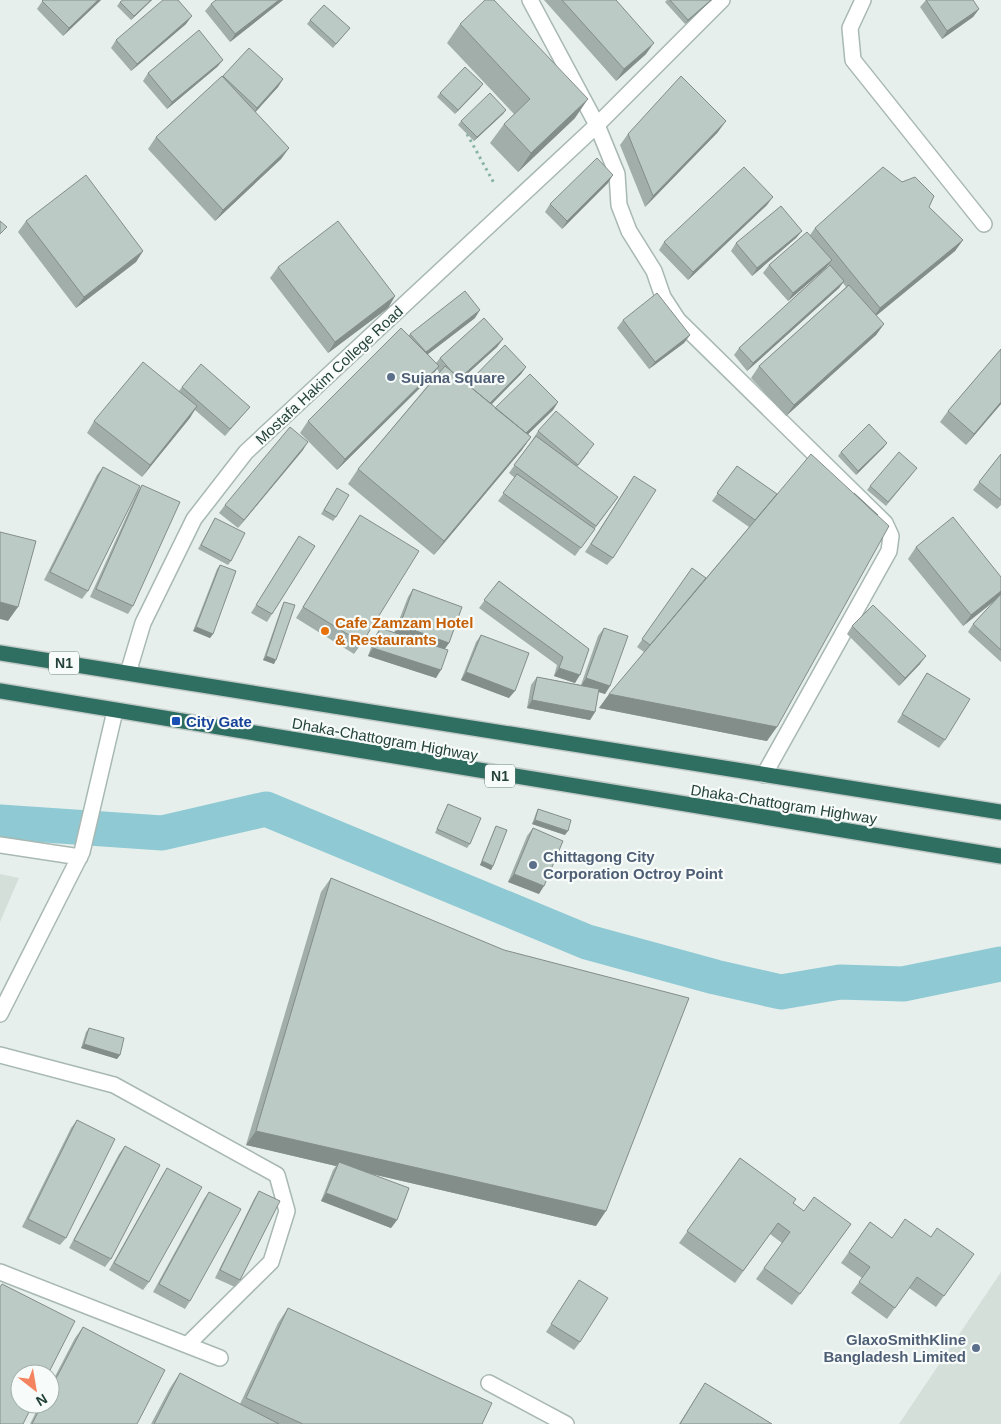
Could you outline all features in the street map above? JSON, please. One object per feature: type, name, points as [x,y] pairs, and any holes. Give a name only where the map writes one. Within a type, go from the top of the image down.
[{"type":"highway","name":"N1","points":[[0,653],[128,672]]},
{"type":"highway","name":"Dhaka-Chattogram Highway","points":[[128,672],[1001,812]]},
{"type":"highway","name":"Dhaka-Chattogram Highway","points":[[0,691],[1001,856]]},
{"type":"street","points":[[530,0],[597,125],[617,174],[619,205],[629,231],[654,271],[663,297],[678,320],[885,523],[891,536],[889,551],[764,775]]},
{"type":"street","name":"Mostafa Hakim College Road","points":[[128,672],[143,623],[194,519],[246,452],[597,125],[722,0]]},
{"type":"street","points":[[863,0],[850,28],[853,60],[984,224]]},
{"type":"street","points":[[0,1014],[81,854],[115,711]]},
{"type":"street","points":[[0,845],[81,854]]},
{"type":"street","points":[[0,1055],[114,1085],[278,1175],[287,1211],[272,1262],[187,1345]]},
{"type":"street","points":[[0,1272],[220,1358]]},
{"type":"street","points":[[489,1383],[566,1424]]},
{"type":"path","points":[[466,134],[508,208]]},
{"type":"shaded area","points":[[0,874],[19,878],[0,922]]},
{"type":"shaded area","name":"GlaxoSmithKline Bangladesh Limited","points":[[1001,1272],[1001,1424],[899,1424]]},
{"type":"building","points":[[43,0],[98,0],[69,28]]},
{"type":"building","points":[[123,0],[151,0],[134,16],[120,2]]},
{"type":"building","points":[[163,0],[178,0],[192,16],[137,64],[116,40]]},
{"type":"building","points":[[216,0],[279,0],[235,34],[211,4]]},
{"type":"building","points":[[485,0],[494,0],[588,99],[531,153],[504,124],[530,99],[460,24]]},
{"type":"building","points":[[562,0],[616,0],[654,43],[624,69]]},
{"type":"building","points":[[670,0],[711,0],[688,20]]},
{"type":"building","points":[[926,0],[973,0],[979,9],[947,31]]},
{"type":"building","points":[[324,5],[350,28],[336,44],[310,20]]},
{"type":"building","points":[[199,30],[223,60],[172,102],[148,73]]},
{"type":"building","points":[[249,48],[283,79],[257,108],[223,76]]},
{"type":"building","points":[[465,67],[483,84],[458,110],[440,93]]},
{"type":"building","points":[[222,76],[289,148],[223,210],[156,137]]},
{"type":"building","points":[[681,76],[726,121],[653,196],[628,134]]},
{"type":"building","points":[[490,93],[506,110],[477,137],[461,121]]},
{"type":"building","points":[[597,158],[613,175],[567,221],[550,204]]},
{"type":"building","points":[[744,167],[773,197],[693,272],[664,242]]},
{"type":"building","points":[[883,167],[902,182],[915,177],[934,196],[929,207],[963,240],[880,308],[815,228]]},
{"type":"building","points":[[86,175],[143,251],[84,297],[26,221]]},
{"type":"building","points":[[781,206],[802,231],[757,268],[736,243]]},
{"type":"building","points":[[0,221],[7,227],[0,234]]},
{"type":"building","points":[[338,221],[395,296],[335,342],[278,267]]},
{"type":"building","points":[[807,232],[832,260],[793,293],[769,265]]},
{"type":"building","points":[[830,265],[844,281],[753,363],[739,348]]},
{"type":"building","points":[[849,285],[884,324],[794,405],[759,366]]},
{"type":"building","points":[[465,291],[480,310],[426,352],[410,334]]},
{"type":"building","points":[[657,293],[690,335],[655,362],[623,320]]},
{"type":"building","points":[[484,318],[503,339],[460,378],[440,358]]},
{"type":"building","points":[[401,328],[439,366],[345,459],[308,421]]},
{"type":"building","points":[[505,345],[526,367],[490,403],[467,384]]},
{"type":"building","points":[[1001,349],[1001,402],[974,434],[948,411]]},
{"type":"building","points":[[143,362],[197,406],[150,465],[94,421]]},
{"type":"building","points":[[201,364],[250,407],[230,429],[182,387]]},
{"type":"building","points":[[445,366],[531,437],[444,541],[358,469]]},
{"type":"building","points":[[530,374],[558,402],[526,433],[495,408]]},
{"type":"building","points":[[556,411],[594,444],[578,465],[538,431]]},
{"type":"building","points":[[869,424],[887,443],[858,471],[841,452]]},
{"type":"building","points":[[290,427],[308,442],[244,520],[225,505]]},
{"type":"building","points":[[536,436],[618,497],[596,526],[514,465]]},
{"type":"building","points":[[899,452],[917,468],[888,502],[870,486]]},
{"type":"building","points":[[811,454],[889,526],[777,727],[609,694]]},
{"type":"building","points":[[1001,454],[1001,500],[979,482]]},
{"type":"building","points":[[737,466],[777,494],[755,520],[717,493]]},
{"type":"building","points":[[103,467],[140,486],[88,591],[50,572]]},
{"type":"building","points":[[517,474],[595,529],[581,548],[503,493]]},
{"type":"building","points":[[634,476],[656,490],[613,558],[591,544]]},
{"type":"building","points":[[142,485],[180,502],[133,606],[96,589]]},
{"type":"building","points":[[337,488],[349,495],[336,517],[324,510]]},
{"type":"building","points":[[360,515],[419,551],[362,643],[303,607]]},
{"type":"building","points":[[953,517],[1001,577],[1001,591],[971,615],[916,547]]},
{"type":"building","points":[[215,518],[245,533],[231,561],[201,545]]},
{"type":"building","points":[[0,532],[36,541],[18,607],[0,602]]},
{"type":"building","points":[[299,536],[315,546],[272,614],[256,605]]},
{"type":"building","points":[[220,565],[236,571],[213,634],[196,627]]},
{"type":"building","points":[[692,568],[706,578],[650,645],[642,639]]},
{"type":"building","points":[[499,581],[589,649],[580,675],[559,668],[563,657],[484,600]]},
{"type":"building","points":[[413,589],[462,607],[449,643],[400,625]]},
{"type":"building","points":[[1001,594],[1001,650],[973,624]]},
{"type":"building","points":[[284,602],[295,605],[276,660],[266,656]]},
{"type":"building","points":[[873,605],[926,656],[905,678],[852,626]]},
{"type":"building","points":[[380,628],[448,650],[441,670],[373,648]]},
{"type":"building","points":[[604,628],[628,636],[610,686],[586,678]]},
{"type":"building","points":[[481,635],[529,653],[515,691],[466,672]]},
{"type":"building","points":[[927,673],[970,699],[945,740],[902,714]]},
{"type":"building","points":[[537,677],[599,689],[595,712],[532,700]]},
{"type":"building","points":[[448,804],[481,818],[470,844],[437,829]]},
{"type":"building","points":[[538,809],[571,820],[568,831],[535,820]]},
{"type":"building","points":[[496,826],[507,830],[493,866],[482,861]]},
{"type":"building","name":"Chittagong City Corporation Octroy Point","points":[[533,828],[563,841],[544,886],[514,874]]},
{"type":"building","points":[[331,878],[504,950],[689,998],[606,1211],[256,1131]]},
{"type":"building","points":[[89,1028],[124,1038],[120,1055],[84,1044]]},
{"type":"building","points":[[77,1120],[115,1139],[66,1238],[28,1219]]},
{"type":"building","points":[[125,1146],[160,1165],[111,1259],[74,1240]]},
{"type":"building","points":[[740,1158],[796,1199],[793,1203],[804,1211],[814,1197],[851,1224],[800,1294],[764,1268],[790,1232],[778,1223],[743,1271],[687,1231]]},
{"type":"building","points":[[339,1162],[409,1188],[397,1220],[326,1193]]},
{"type":"building","points":[[167,1168],[202,1187],[149,1282],[114,1263]]},
{"type":"building","points":[[259,1191],[280,1201],[240,1280],[220,1270]]},
{"type":"building","points":[[209,1192],[241,1209],[190,1301],[159,1284]]},
{"type":"building","points":[[905,1219],[931,1237],[937,1228],[974,1254],[944,1296],[917,1277],[895,1308],[859,1282],[870,1267],[849,1252],[870,1222],[892,1238]]},
{"type":"building","points":[[579,1280],[608,1298],[580,1342],[551,1324]]},
{"type":"building","points":[[2,1284],[75,1321],[53,1364],[10,1364],[10,1414],[28,1414],[23,1424],[0,1424],[0,1287]]},
{"type":"building","points":[[288,1308],[492,1403],[482,1424],[303,1424],[246,1398]]},
{"type":"building","points":[[83,1327],[165,1370],[137,1424],[32,1424],[37,1414],[60,1414],[60,1371]]},
{"type":"building","points":[[180,1373],[279,1424],[154,1424]]},
{"type":"building","points":[[705,1383],[772,1424],[680,1424]]},
{"type":"waterway","points":[[0,822],[162,833],[266,809],[587,942],[715,977],[781,992],[840,982],[903,984],[1001,964]]},
{"type":"place","name":"Sujana Square","points":[[391,377]]},
{"type":"place","name":"Cafe Zamzam Hotel & Restaurants","points":[[325,631]]},
{"type":"place","name":"City Gate","points":[[176,721]]},
{"type":"place","name":"Chittagong City Corporation Octroy Point","points":[[533,865]]},
{"type":"place","name":"GlaxoSmithKline Bangladesh Limited","points":[[976,1348]]}]
